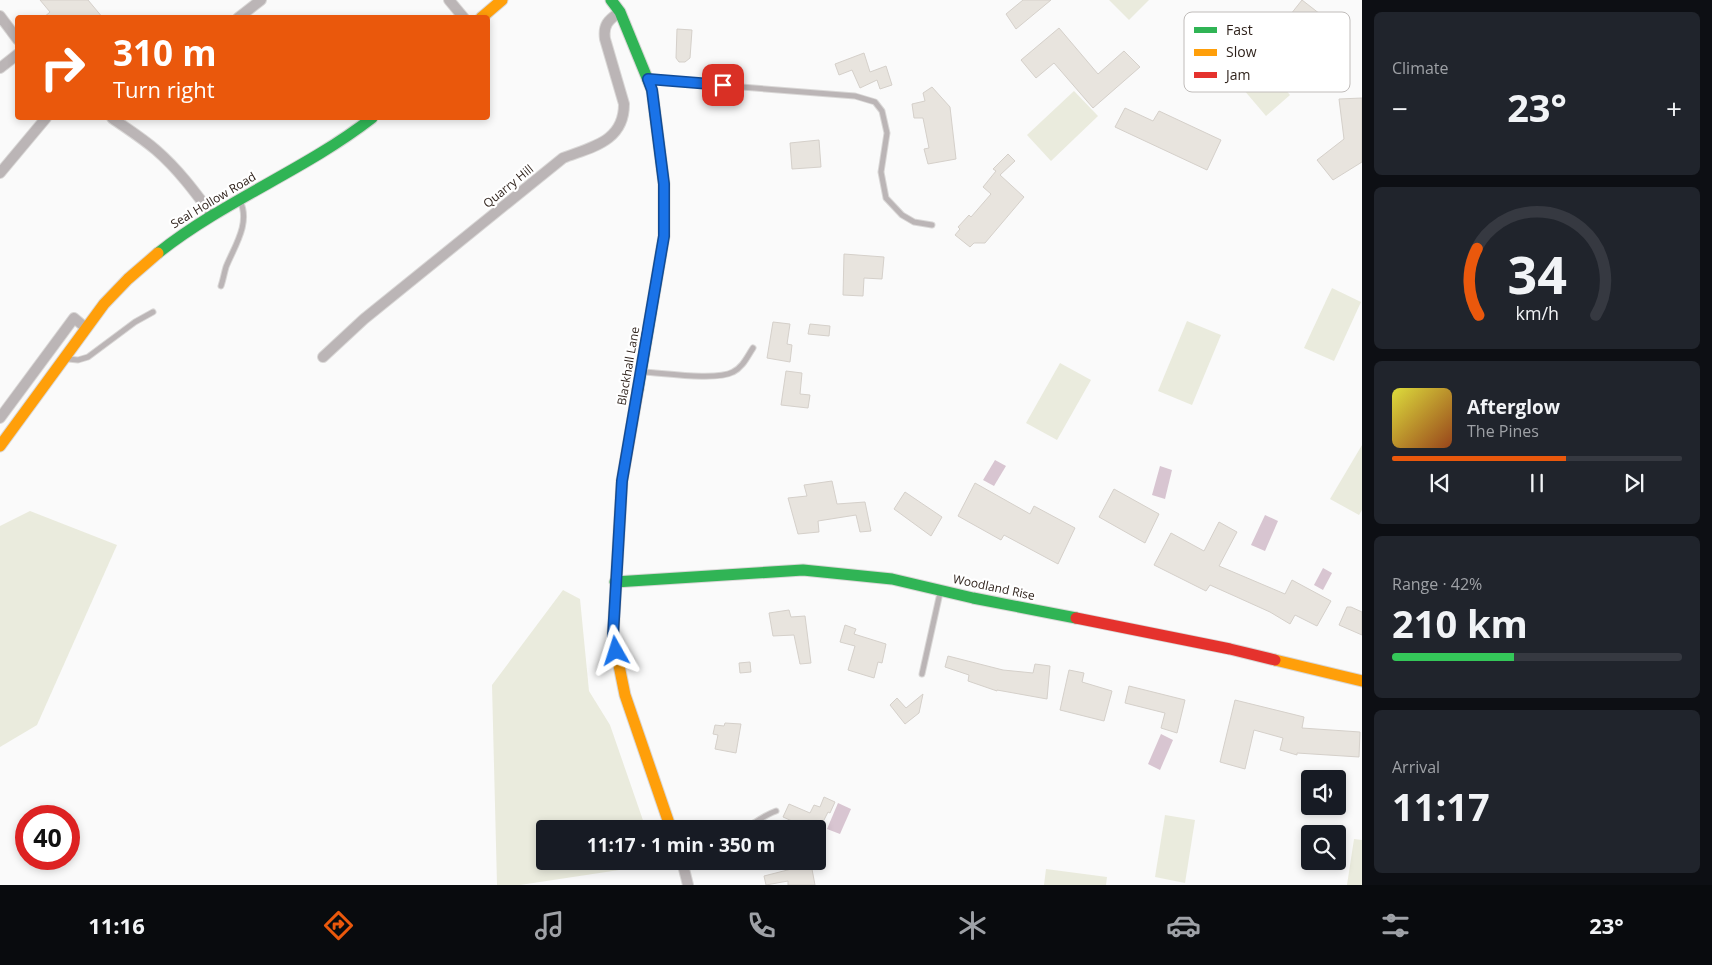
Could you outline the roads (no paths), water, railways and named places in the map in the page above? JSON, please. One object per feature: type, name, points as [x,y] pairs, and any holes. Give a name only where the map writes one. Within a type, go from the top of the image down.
[{"type":"street","points":[[242,15],[261,0]]},
{"type":"street","points":[[449,0],[462,15]]},
{"type":"street","points":[[484,15],[502,0]]},
{"type":"street","name":"Blackhall Lane","points":[[611,0],[620,12],[652,90],[664,184],[664,236],[622,481],[613,636],[626,695],[668,820]]},
{"type":"street","name":"Quarry Hill","points":[[323,356],[364,319],[563,158],[600,144],[611,137],[622,122],[624,104],[605,40],[604,30],[607,23],[620,12]]},
{"type":"street","points":[[0,16],[15,36]]},
{"type":"street","points":[[0,68],[15,56]]},
{"type":"street","points":[[0,172],[44,120]]},
{"type":"street","points":[[115,120],[156,150],[179,173],[212,215]]},
{"type":"street","name":"Seal Hollow Road","points":[[0,446],[104,304],[134,272],[168,244],[212,215],[336,144],[369,120]]},
{"type":"street","points":[[13,428],[0,419],[74,318],[86,328]]},
{"type":"street","name":"Woodland Rise","points":[[615,582],[803,570],[892,579],[1230,649],[1362,681]]},
{"type":"street","points":[[684,870],[688,885]]},
{"type":"lane","points":[[648,79],[855,96],[875,102],[882,111],[887,133],[881,172],[886,198],[902,216],[914,222],[932,225]]},
{"type":"lane","points":[[221,286],[225,270],[240,235],[243,221],[240,200]]},
{"type":"lane","points":[[65,358],[78,360],[88,357],[135,322],[153,312]]},
{"type":"lane","points":[[641,372],[716,376],[732,373],[742,366],[752,348]]},
{"type":"lane","points":[[922,674],[940,590]]},
{"type":"lane","points":[[759,820],[776,811]]}]
